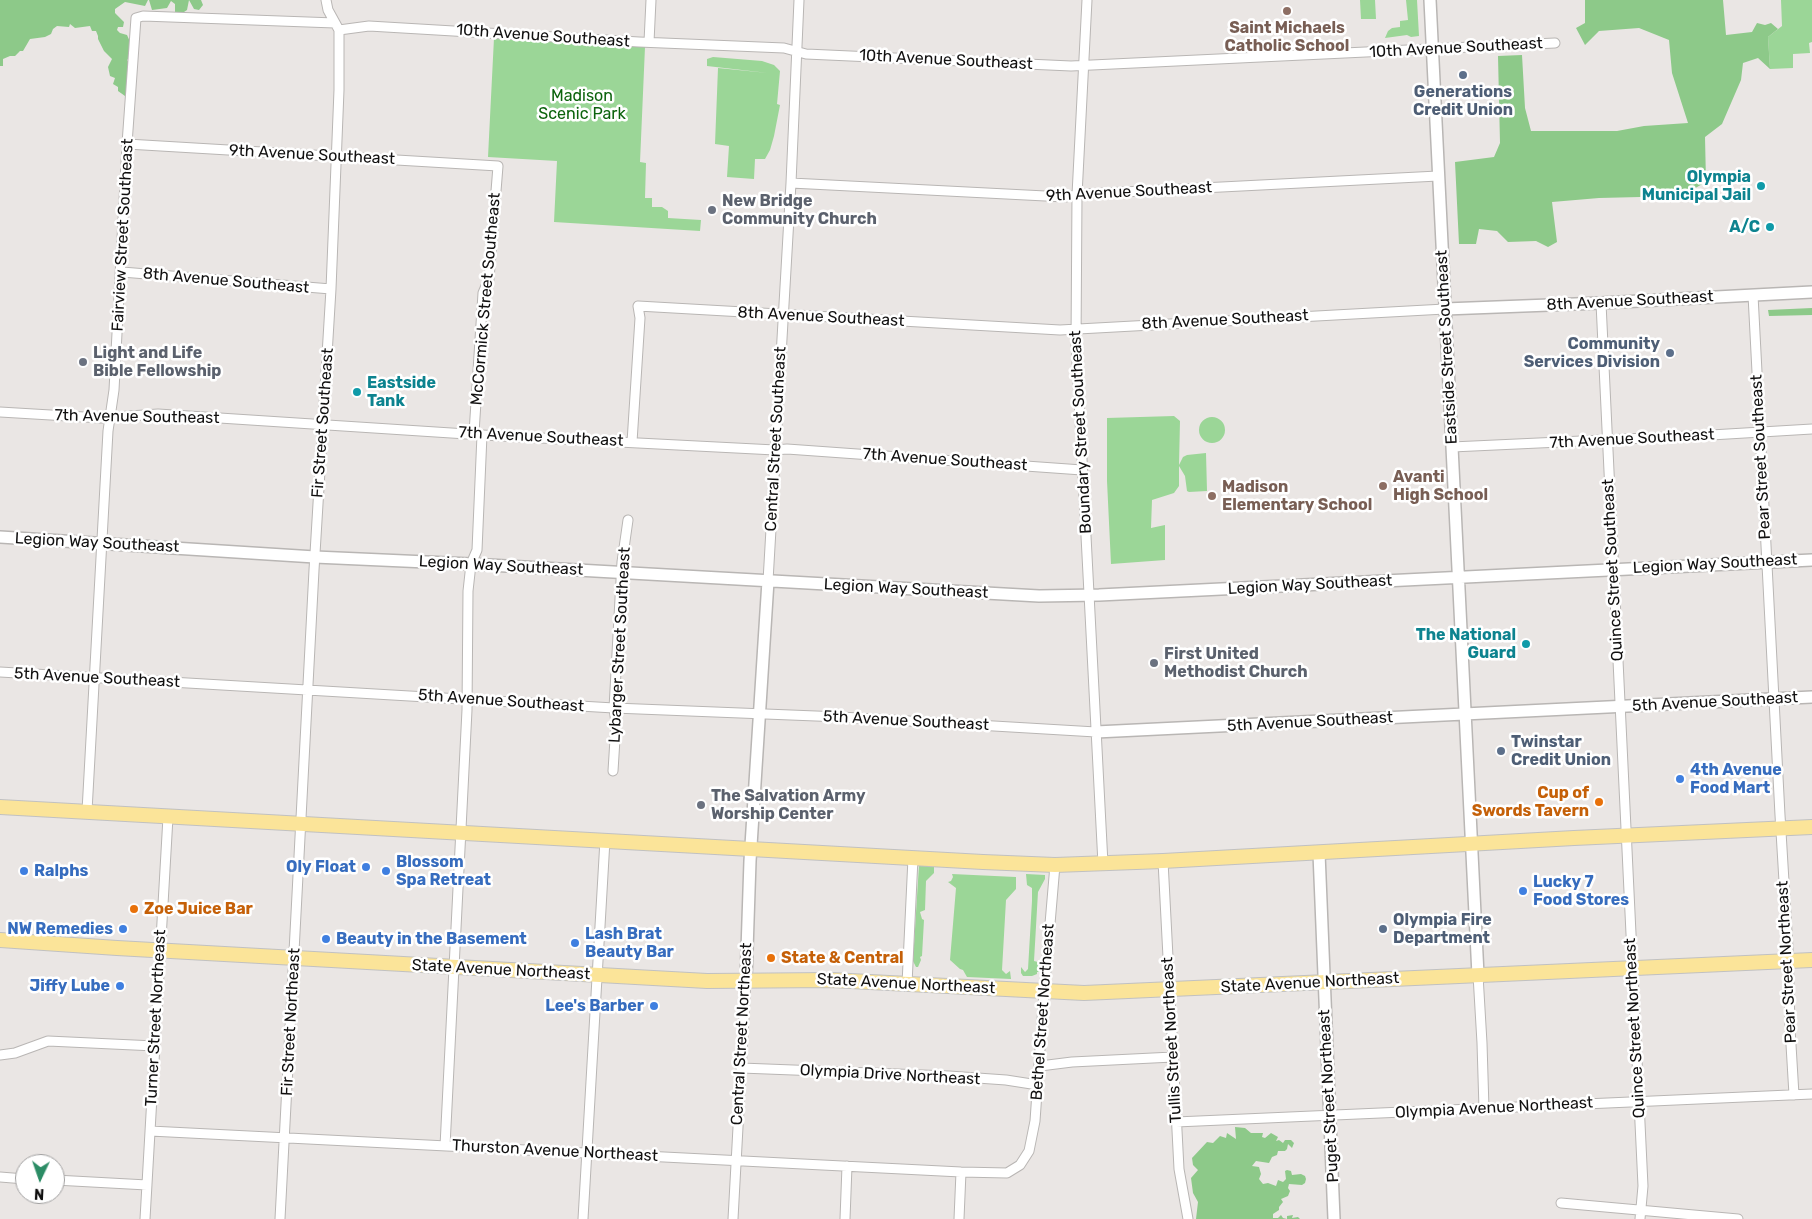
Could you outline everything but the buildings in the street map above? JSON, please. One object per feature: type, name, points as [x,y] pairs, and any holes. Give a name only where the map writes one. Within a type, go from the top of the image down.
[{"type":"main road","points":[[0,807],[1055,865],[1812,828]]},
{"type":"main road","name":"State Avenue Northeast","points":[[0,940],[160,951],[707,981],[807,979],[1084,992],[1169,990],[1812,960]]},
{"type":"street","name":"Fir Street Southeast","points":[[300,824],[331,289],[340,38],[337,26],[328,10],[326,0]]},
{"type":"street","points":[[649,42],[651,0]]},
{"type":"street","name":"Central Street Southeast","points":[[751,849],[791,183],[799,0]]},
{"type":"street","name":"Boundary Street Southeast","points":[[1087,0],[1077,195],[1076,329],[1103,864]]},
{"type":"street","name":"Eastside Street Southeast","points":[[1430,0],[1478,975]]},
{"type":"street","name":"Fairview Street Southeast","points":[[88,811],[108,431],[114,396],[122,272],[127,144],[136,18],[143,16],[319,22],[337,26]]},
{"type":"street","name":"10th Avenue Southeast","points":[[337,26],[369,26],[784,48],[797,52],[1071,66],[1555,43]]},
{"type":"street","name":"9th Avenue Southeast","points":[[127,144],[498,166]]},
{"type":"street","name":"McCormick Street Southeast","points":[[444,1146],[467,698],[466,632],[471,564],[477,550],[482,299],[489,279],[498,166]]},
{"type":"street","name":"9th Avenue Southeast","points":[[791,183],[1065,198],[1077,195],[1438,176]]},
{"type":"street","name":"8th Avenue Southeast","points":[[122,272],[331,289]]},
{"type":"street","name":"8th Avenue Southeast","points":[[632,442],[640,318],[638,306],[1060,330],[1445,309],[1812,292]]},
{"type":"street","name":"Pear Street Southeast","points":[[1753,295],[1781,829]]},
{"type":"street","name":"Quince Street Southeast","points":[[1601,303],[1626,837]]},
{"type":"street","name":"7th Avenue Southeast","points":[[0,412],[110,417],[158,414],[478,434],[775,450],[787,449],[1082,470]]},
{"type":"street","name":"7th Avenue Southeast","points":[[1452,447],[1812,429]]},
{"type":"street","name":"Lybarger Street Southeast","points":[[612,771],[616,724],[614,708],[622,572],[628,520]]},
{"type":"street","name":"Legion Way Southeast","points":[[0,537],[315,557],[622,572],[994,594],[1088,596],[1812,560]]},
{"type":"street","name":"5th Avenue Southeast","points":[[0,672],[614,708],[842,717],[1096,732],[1812,697]]},
{"type":"street","name":"Turner Street Northeast","points":[[145,1219],[168,817]]},
{"type":"street","name":"Fir Street Northeast","points":[[280,1219],[300,824]]},
{"type":"street","name":"Pear Street Northeast","points":[[1781,829],[1794,1095]]},
{"type":"street","name":"Quince Street Northeast","points":[[1626,837],[1639,1102],[1642,1186],[1641,1215]]},
{"type":"street","points":[[583,1219],[605,840]]},
{"type":"street","name":"Central Street Northeast","points":[[733,1219],[751,849]]},
{"type":"street","name":"Puget Street Northeast","points":[[1319,853],[1334,1219]]},
{"type":"street","points":[[907,984],[913,858]]},
{"type":"street","name":"Tullis Street Northeast","points":[[1163,861],[1179,1169],[1188,1219]]},
{"type":"street","name":"Bethel Street Northeast","points":[[1024,1158],[1029,1151],[1035,1121],[1055,865]]},
{"type":"street","points":[[1478,975],[1484,1109]]},
{"type":"street","points":[[0,1055],[15,1053],[48,1041],[155,1046]]},
{"type":"street","points":[[1040,1066],[1072,1062],[1173,1057]]},
{"type":"street","name":"Olympia Drive Northeast","points":[[741,1068],[949,1076],[1038,1084]]},
{"type":"street","name":"Olympia Avenue Northeast","points":[[1176,1122],[1812,1094]]},
{"type":"street","name":"Thurston Avenue Northeast","points":[[150,1130],[960,1172],[1007,1173],[1020,1165],[1024,1158]]},
{"type":"street","points":[[845,1219],[847,1166]]},
{"type":"street","points":[[959,1219],[960,1172]]},
{"type":"street","points":[[0,1178],[15,1179]]},
{"type":"street","points":[[65,1180],[147,1184]]},
{"type":"street","points":[[1562,1203],[1641,1215],[1738,1219]]},
{"type":"green space","points":[[0,0],[148,0],[145,6],[125,2],[115,9],[115,13],[124,22],[123,27],[118,27],[117,30],[127,35],[135,53],[127,60],[131,65],[127,71],[129,81],[126,85],[127,94],[125,96],[118,91],[118,87],[113,84],[115,78],[110,76],[108,67],[112,59],[104,51],[96,31],[92,31],[90,26],[75,28],[70,24],[69,27],[57,26],[51,34],[45,37],[30,39],[23,51],[20,51],[15,56],[3,59],[3,66],[0,66]]},
{"type":"green space","points":[[149,0],[189,0],[187,10],[181,14],[175,14],[175,4],[171,1],[167,8],[152,10]]},
{"type":"green space","points":[[189,0],[201,0],[203,5],[199,10],[194,9]]},
{"type":"green space","points":[[1360,0],[1375,0],[1376,19],[1361,19]]},
{"type":"green space","points":[[1406,0],[1417,0],[1419,36],[1411,37],[1407,35],[1385,38],[1388,31],[1392,28],[1400,27],[1400,21],[1408,20]]},
{"type":"green space","points":[[1585,0],[1723,0],[1726,35],[1752,32],[1757,23],[1765,25],[1771,23],[1778,29],[1768,37],[1770,69],[1758,58],[1743,63],[1741,80],[1722,124],[1705,137],[1706,182],[1681,196],[1599,198],[1552,202],[1557,242],[1548,247],[1536,241],[1508,242],[1497,231],[1479,229],[1476,244],[1459,244],[1455,162],[1494,157],[1500,143],[1498,56],[1522,55],[1525,108],[1531,131],[1617,131],[1644,126],[1688,123],[1672,73],[1669,40],[1639,28],[1599,31],[1585,45],[1576,28],[1585,23]]},
{"type":"green space","points":[[1781,0],[1812,0],[1812,42],[1809,43],[1810,53],[1793,54],[1793,68],[1770,69],[1768,37],[1782,26]]},
{"type":"green space","name":"Madison Scenic Park","points":[[494,38],[645,47],[640,162],[646,163],[645,198],[652,198],[652,207],[662,207],[668,211],[668,218],[701,220],[700,231],[554,222],[557,161],[488,157]]},
{"type":"green space","points":[[713,57],[762,61],[774,65],[780,71],[777,104],[780,105],[774,136],[765,159],[755,159],[754,179],[727,177],[729,146],[715,144],[718,68],[768,73],[707,66],[707,59]]},
{"type":"green space","points":[[1812,308],[1812,315],[1769,316],[1768,310]]},
{"type":"green space","points":[[1174,416],[1180,421],[1179,465],[1183,457],[1187,455],[1206,453],[1207,491],[1187,491],[1185,476],[1179,466],[1179,486],[1174,493],[1152,500],[1151,528],[1165,525],[1165,560],[1111,564],[1107,481],[1107,418]]},
{"type":"green space","points":[[1212,417],[1221,421],[1225,430],[1221,439],[1212,443],[1203,439],[1199,430],[1203,421]]},
{"type":"green space","points":[[919,865],[934,867],[934,873],[926,881],[925,910],[920,912],[924,920],[922,956],[920,957],[921,960],[918,967],[916,967],[913,961]]},
{"type":"green space","points":[[952,874],[1016,877],[1016,889],[1006,900],[1002,970],[1006,974],[1010,971],[1011,979],[967,977],[963,970],[950,960],[956,888],[948,882],[953,877]]},
{"type":"green space","points":[[1026,874],[1045,875],[1045,879],[1038,892],[1034,961],[1038,962],[1041,972],[1037,972],[1037,974],[1032,976],[1023,976],[1021,973],[1021,967],[1025,972],[1028,969],[1032,901],[1032,888],[1027,885]]},
{"type":"green space","points":[[1235,1127],[1245,1128],[1251,1133],[1263,1133],[1262,1137],[1265,1138],[1271,1133],[1278,1137],[1276,1141],[1279,1140],[1283,1143],[1285,1140],[1291,1140],[1294,1143],[1292,1148],[1288,1144],[1285,1151],[1278,1151],[1277,1155],[1272,1157],[1269,1163],[1256,1161],[1252,1166],[1259,1167],[1261,1174],[1259,1179],[1263,1184],[1268,1183],[1276,1186],[1278,1180],[1283,1182],[1286,1179],[1285,1171],[1287,1170],[1291,1171],[1292,1175],[1301,1174],[1305,1176],[1305,1183],[1302,1185],[1289,1184],[1288,1188],[1290,1191],[1288,1196],[1281,1199],[1283,1202],[1279,1210],[1273,1214],[1273,1218],[1278,1218],[1281,1215],[1287,1219],[1196,1219],[1198,1202],[1193,1193],[1191,1178],[1198,1170],[1193,1165],[1192,1158],[1207,1142],[1213,1143],[1220,1136],[1226,1138],[1227,1133],[1236,1139]]},
{"type":"green space","points":[[1293,1215],[1292,1218],[1298,1217],[1300,1219],[1287,1219],[1287,1216]]},
{"type":"place","name":"Saint Michaels Catholic School","points":[[1287,11]]},
{"type":"place","name":"Generations Credit Union","points":[[1463,75]]},
{"type":"place","name":"Olympia Municipal Jail","points":[[1761,186]]},
{"type":"place","name":"New Bridge Community Church","points":[[712,210]]},
{"type":"place","name":"A/C","points":[[1770,227]]},
{"type":"place","name":"Community Services Division","points":[[1670,353]]},
{"type":"place","name":"Light and Life Bible Fellowship","points":[[83,362]]},
{"type":"place","name":"Eastside Tank","points":[[357,392]]},
{"type":"place","name":"Avanti High School","points":[[1383,486]]},
{"type":"place","name":"Madison Elementary School","points":[[1212,496]]},
{"type":"place","name":"The National Guard","points":[[1526,644]]},
{"type":"place","name":"First United Methodist Church","points":[[1154,663]]},
{"type":"place","name":"Twinstar Credit Union","points":[[1501,751]]},
{"type":"place","name":"4th Avenue Food Mart","points":[[1680,779]]},
{"type":"place","name":"Cup of Swords Tavern","points":[[1599,802]]},
{"type":"place","name":"The Salvation Army Worship Center","points":[[701,805]]},
{"type":"place","name":"Oly Float","points":[[366,867]]},
{"type":"place","name":"Ralphs","points":[[24,871]]},
{"type":"place","name":"Blossom Spa Retreat","points":[[386,871]]},
{"type":"place","name":"Lucky 7 Food Stores","points":[[1523,891]]},
{"type":"place","name":"Zoe Juice Bar","points":[[134,909]]},
{"type":"place","name":"NW Remedies","points":[[123,929]]},
{"type":"place","name":"Olympia Fire Department","points":[[1383,929]]},
{"type":"place","name":"Beauty in the Basement","points":[[326,939]]},
{"type":"place","name":"Lash Brat Beauty Bar","points":[[575,943]]},
{"type":"place","name":"State & Central","points":[[771,958]]},
{"type":"place","name":"Jiffy Lube","points":[[120,986]]},
{"type":"place","name":"Lee's Barber","points":[[654,1006]]}]
